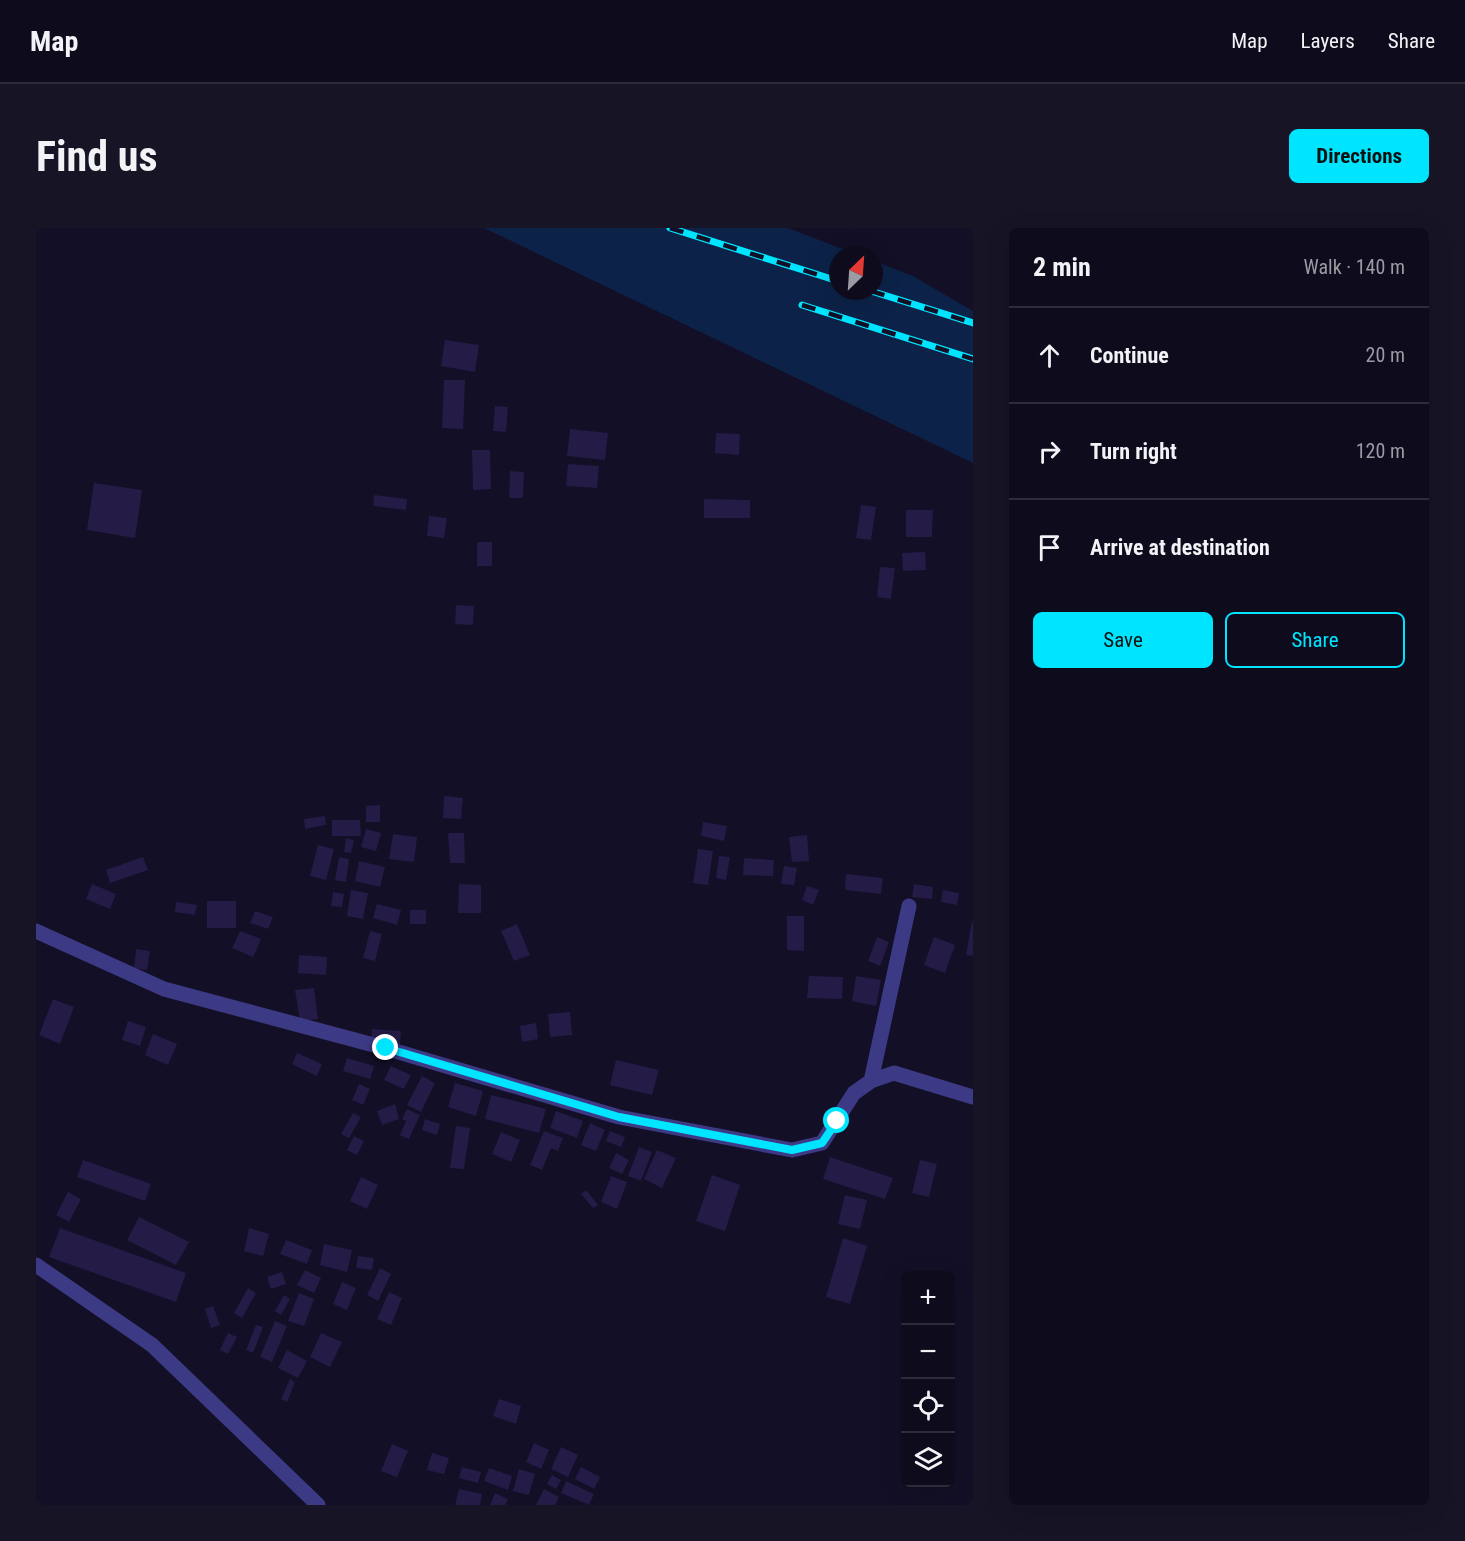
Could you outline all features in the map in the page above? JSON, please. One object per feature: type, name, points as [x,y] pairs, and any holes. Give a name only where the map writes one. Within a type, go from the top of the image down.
[{"type":"street","points":[[871,1080],[909,906]]},
{"type":"street","points":[[36,931],[164,989],[386,1048],[619,1117],[792,1150],[822,1143],[854,1093],[871,1080],[894,1073],[973,1097]]},
{"type":"street","points":[[36,1265],[153,1345],[318,1505]]},
{"type":"water","points":[[484,228],[788,228],[835,246],[829,246],[829,300],[883,300],[883,264],[913,276],[973,311],[973,463]]},
{"type":"building","points":[[445,340],[479,345],[475,372],[441,366]]},
{"type":"building","points":[[444,380],[465,380],[463,429],[442,428]]},
{"type":"building","points":[[495,406],[508,407],[506,432],[493,431]]},
{"type":"building","points":[[570,429],[608,433],[605,460],[567,456]]},
{"type":"building","points":[[716,433],[740,434],[739,455],[715,453]]},
{"type":"building","points":[[472,450],[490,450],[491,489],[473,490]]},
{"type":"building","points":[[568,464],[599,466],[597,488],[566,486]]},
{"type":"building","points":[[510,471],[524,472],[523,498],[509,498]]},
{"type":"building","points":[[94,483],[142,490],[135,538],[87,530]]},
{"type":"building","points":[[374,495],[407,499],[406,510],[373,506]]},
{"type":"building","points":[[704,499],[750,500],[750,518],[704,518]]},
{"type":"building","points":[[861,505],[876,507],[871,540],[856,538]]},
{"type":"building","points":[[906,510],[933,510],[932,537],[906,537]]},
{"type":"building","points":[[429,516],[447,518],[444,538],[427,536]]},
{"type":"building","points":[[477,542],[492,542],[492,566],[477,566]]},
{"type":"building","points":[[925,552],[926,570],[903,571],[902,553]]},
{"type":"building","points":[[880,567],[895,568],[891,599],[877,597]]},
{"type":"building","points":[[456,605],[474,606],[473,625],[455,624]]},
{"type":"building","points":[[444,796],[463,798],[461,819],[443,818]]},
{"type":"building","points":[[380,805],[380,822],[366,822],[366,806]]},
{"type":"building","points":[[325,816],[326,825],[305,829],[304,819]]},
{"type":"building","points":[[332,820],[360,820],[361,836],[332,836]]},
{"type":"building","points":[[703,822],[727,826],[724,841],[701,836]]},
{"type":"building","points":[[366,829],[381,833],[376,851],[361,847]]},
{"type":"building","points":[[448,833],[464,833],[465,863],[450,863]]},
{"type":"building","points":[[393,834],[417,837],[414,862],[389,859]]},
{"type":"building","points":[[807,835],[809,861],[792,862],[789,837]]},
{"type":"building","points":[[346,838],[354,840],[351,853],[344,852]]},
{"type":"building","points":[[318,845],[334,849],[326,880],[310,876]]},
{"type":"building","points":[[698,849],[713,851],[708,885],[693,883]]},
{"type":"building","points":[[719,856],[730,857],[726,880],[716,878]]},
{"type":"building","points":[[143,857],[148,870],[110,883],[106,870]]},
{"type":"building","points":[[339,857],[349,859],[346,882],[335,880]]},
{"type":"building","points":[[744,858],[774,860],[773,876],[743,875]]},
{"type":"building","points":[[359,861],[385,867],[380,887],[355,881]]},
{"type":"building","points":[[784,866],[797,868],[794,885],[781,884]]},
{"type":"building","points":[[846,874],[883,878],[881,894],[845,890]]},
{"type":"building","points":[[92,884],[116,894],[110,909],[86,899]]},
{"type":"building","points":[[459,884],[481,885],[481,913],[458,913]]},
{"type":"building","points":[[914,884],[933,887],[932,899],[912,897]]},
{"type":"building","points":[[807,886],[819,890],[813,905],[802,900]]},
{"type":"building","points":[[351,890],[368,893],[363,919],[347,916]]},
{"type":"building","points":[[943,890],[959,893],[957,905],[941,902]]},
{"type":"building","points":[[333,892],[344,894],[342,907],[331,906]]},
{"type":"building","points":[[207,901],[236,901],[236,928],[207,928]]},
{"type":"building","points":[[176,902],[197,905],[195,915],[175,912]]},
{"type":"building","points":[[377,904],[401,910],[397,925],[373,918]]},
{"type":"building","points":[[410,910],[426,910],[426,924],[410,924]]},
{"type":"building","points":[[255,911],[273,917],[268,929],[250,923]]},
{"type":"building","points":[[787,916],[804,916],[804,951],[787,950]]},
{"type":"building","points":[[973,922],[973,956],[966,955]]},
{"type":"building","points":[[517,924],[530,955],[514,961],[501,931]]},
{"type":"building","points":[[240,931],[261,939],[253,957],[232,948]]},
{"type":"building","points":[[370,931],[382,934],[375,961],[363,958]]},
{"type":"building","points":[[877,937],[889,942],[880,966],[868,961]]},
{"type":"building","points":[[934,937],[955,945],[945,973],[924,965]]},
{"type":"building","points":[[136,949],[150,951],[147,970],[134,968]]},
{"type":"building","points":[[299,955],[327,957],[326,975],[298,973]]},
{"type":"building","points":[[809,976],[843,977],[842,999],[807,998]]},
{"type":"building","points":[[856,976],[881,980],[876,1006],[852,1001]]},
{"type":"building","points":[[314,988],[318,1019],[300,1021],[295,990]]},
{"type":"building","points":[[53,999],[74,1007],[60,1044],[39,1035]]},
{"type":"building","points":[[570,1012],[572,1035],[550,1037],[548,1014]]},
{"type":"building","points":[[128,1021],[146,1027],[140,1046],[122,1040]]},
{"type":"building","points":[[536,1023],[538,1039],[522,1042],[520,1026]]},
{"type":"building","points":[[372,1029],[401,1031],[400,1046],[371,1043]]},
{"type":"building","points":[[153,1034],[177,1044],[168,1065],[145,1055]]},
{"type":"building","points":[[297,1053],[322,1064],[317,1076],[292,1064]]},
{"type":"building","points":[[347,1058],[374,1066],[370,1079],[343,1071]]},
{"type":"building","points":[[616,1060],[659,1070],[652,1095],[610,1085]]},
{"type":"building","points":[[391,1066],[411,1075],[404,1089],[384,1080]]},
{"type":"building","points":[[422,1076],[435,1083],[421,1112],[407,1105]]},
{"type":"building","points":[[455,1083],[483,1091],[476,1116],[448,1107]]},
{"type":"building","points":[[359,1084],[370,1089],[363,1105],[352,1100]]},
{"type":"building","points":[[491,1095],[546,1109],[539,1133],[485,1119]]},
{"type":"building","points":[[395,1104],[399,1119],[382,1125],[377,1111]]},
{"type":"building","points":[[407,1109],[420,1115],[409,1139],[400,1135],[406,1121],[402,1119]]},
{"type":"building","points":[[556,1111],[583,1121],[577,1138],[550,1128]]},
{"type":"building","points":[[353,1113],[361,1117],[349,1138],[341,1134]]},
{"type":"building","points":[[425,1119],[440,1124],[437,1135],[422,1130]]},
{"type":"building","points":[[590,1123],[605,1130],[596,1151],[581,1145]]},
{"type":"building","points":[[456,1126],[470,1128],[464,1169],[450,1168]]},
{"type":"building","points":[[544,1131],[563,1138],[558,1151],[551,1148],[542,1170],[530,1165]]},
{"type":"building","points":[[610,1131],[625,1137],[621,1147],[606,1141]]},
{"type":"building","points":[[501,1132],[520,1140],[511,1162],[492,1154]]},
{"type":"building","points":[[354,1136],[364,1141],[357,1155],[347,1150]]},
{"type":"building","points":[[639,1147],[652,1152],[641,1181],[628,1176]]},
{"type":"building","points":[[657,1150],[676,1158],[662,1188],[644,1179]]},
{"type":"building","points":[[616,1153],[629,1160],[622,1174],[609,1168]]},
{"type":"building","points":[[830,1157],[893,1178],[885,1199],[823,1179]]},
{"type":"building","points":[[83,1160],[151,1184],[145,1201],[77,1177]]},
{"type":"building","points":[[920,1160],[937,1164],[929,1197],[912,1193]]},
{"type":"building","points":[[712,1175],[740,1185],[725,1231],[696,1221]]},
{"type":"building","points":[[611,1176],[627,1182],[617,1209],[601,1202]]},
{"type":"building","points":[[361,1177],[378,1185],[367,1209],[350,1201]]},
{"type":"building","points":[[586,1190],[598,1205],[593,1208],[581,1194]]},
{"type":"building","points":[[68,1192],[81,1199],[69,1222],[56,1215]]},
{"type":"building","points":[[845,1195],[867,1200],[860,1229],[838,1224]]},
{"type":"building","points":[[139,1217],[189,1242],[176,1265],[127,1240]]},
{"type":"building","points":[[60,1228],[186,1273],[176,1302],[49,1257]]},
{"type":"building","points":[[249,1228],[269,1234],[263,1256],[244,1251]]},
{"type":"building","points":[[843,1238],[867,1246],[850,1304],[826,1297]]},
{"type":"building","points":[[286,1240],[312,1250],[307,1264],[280,1254]]},
{"type":"building","points":[[324,1244],[352,1250],[347,1272],[320,1265]]},
{"type":"building","points":[[358,1256],[374,1258],[372,1270],[356,1268]]},
{"type":"building","points":[[380,1268],[391,1274],[378,1301],[367,1295]]},
{"type":"building","points":[[305,1270],[321,1278],[314,1293],[297,1285]]},
{"type":"building","points":[[282,1272],[286,1284],[271,1289],[267,1277]]},
{"type":"building","points":[[342,1282],[356,1288],[347,1310],[333,1304]]},
{"type":"building","points":[[248,1288],[256,1293],[242,1318],[234,1313]]},
{"type":"building","points":[[389,1292],[402,1298],[391,1325],[377,1319]]},
{"type":"building","points":[[299,1293],[314,1299],[304,1326],[288,1321]]},
{"type":"building","points":[[284,1295],[290,1299],[281,1315],[275,1311]]},
{"type":"building","points":[[213,1306],[220,1325],[211,1328],[205,1309]]},
{"type":"building","points":[[275,1321],[287,1326],[272,1362],[260,1357]]},
{"type":"building","points":[[256,1325],[263,1327],[253,1353],[246,1350]]},
{"type":"building","points":[[228,1333],[237,1337],[228,1354],[220,1350]]},
{"type":"building","points":[[321,1333],[342,1342],[330,1367],[310,1357]]},
{"type":"building","points":[[287,1350],[307,1361],[298,1378],[278,1368]]},
{"type":"building","points":[[290,1379],[295,1382],[287,1402],[281,1399]]},
{"type":"building","points":[[499,1399],[521,1406],[516,1424],[493,1416]]},
{"type":"building","points":[[534,1443],[549,1450],[541,1469],[526,1462]]},
{"type":"building","points":[[392,1444],[408,1451],[397,1477],[381,1471]]},
{"type":"building","points":[[561,1447],[578,1455],[568,1477],[551,1469]]},
{"type":"building","points":[[432,1453],[449,1458],[444,1474],[427,1470]]},
{"type":"building","points":[[462,1467],[481,1472],[478,1483],[459,1478]]},
{"type":"building","points":[[581,1467],[600,1477],[594,1489],[575,1479]]},
{"type":"building","points":[[489,1468],[512,1476],[508,1490],[484,1481]]},
{"type":"building","points":[[519,1469],[535,1474],[529,1495],[513,1491]]},
{"type":"building","points":[[552,1475],[561,1480],[556,1489],[547,1484]]},
{"type":"building","points":[[566,1481],[594,1494],[589,1505],[561,1493]]},
{"type":"building","points":[[459,1489],[482,1494],[480,1505],[455,1505]]},
{"type":"building","points":[[544,1489],[559,1497],[555,1505],[536,1505]]},
{"type":"building","points":[[495,1493],[508,1499],[505,1505],[490,1505]]},
{"type":"railway","points":[[670,228],[829,278]]},
{"type":"railway","points":[[883,295],[973,323]]},
{"type":"railway","points":[[802,305],[973,359]]},
{"type":"route","points":[[386,1048],[619,1117],[792,1150],[822,1143],[837,1121]]}]
